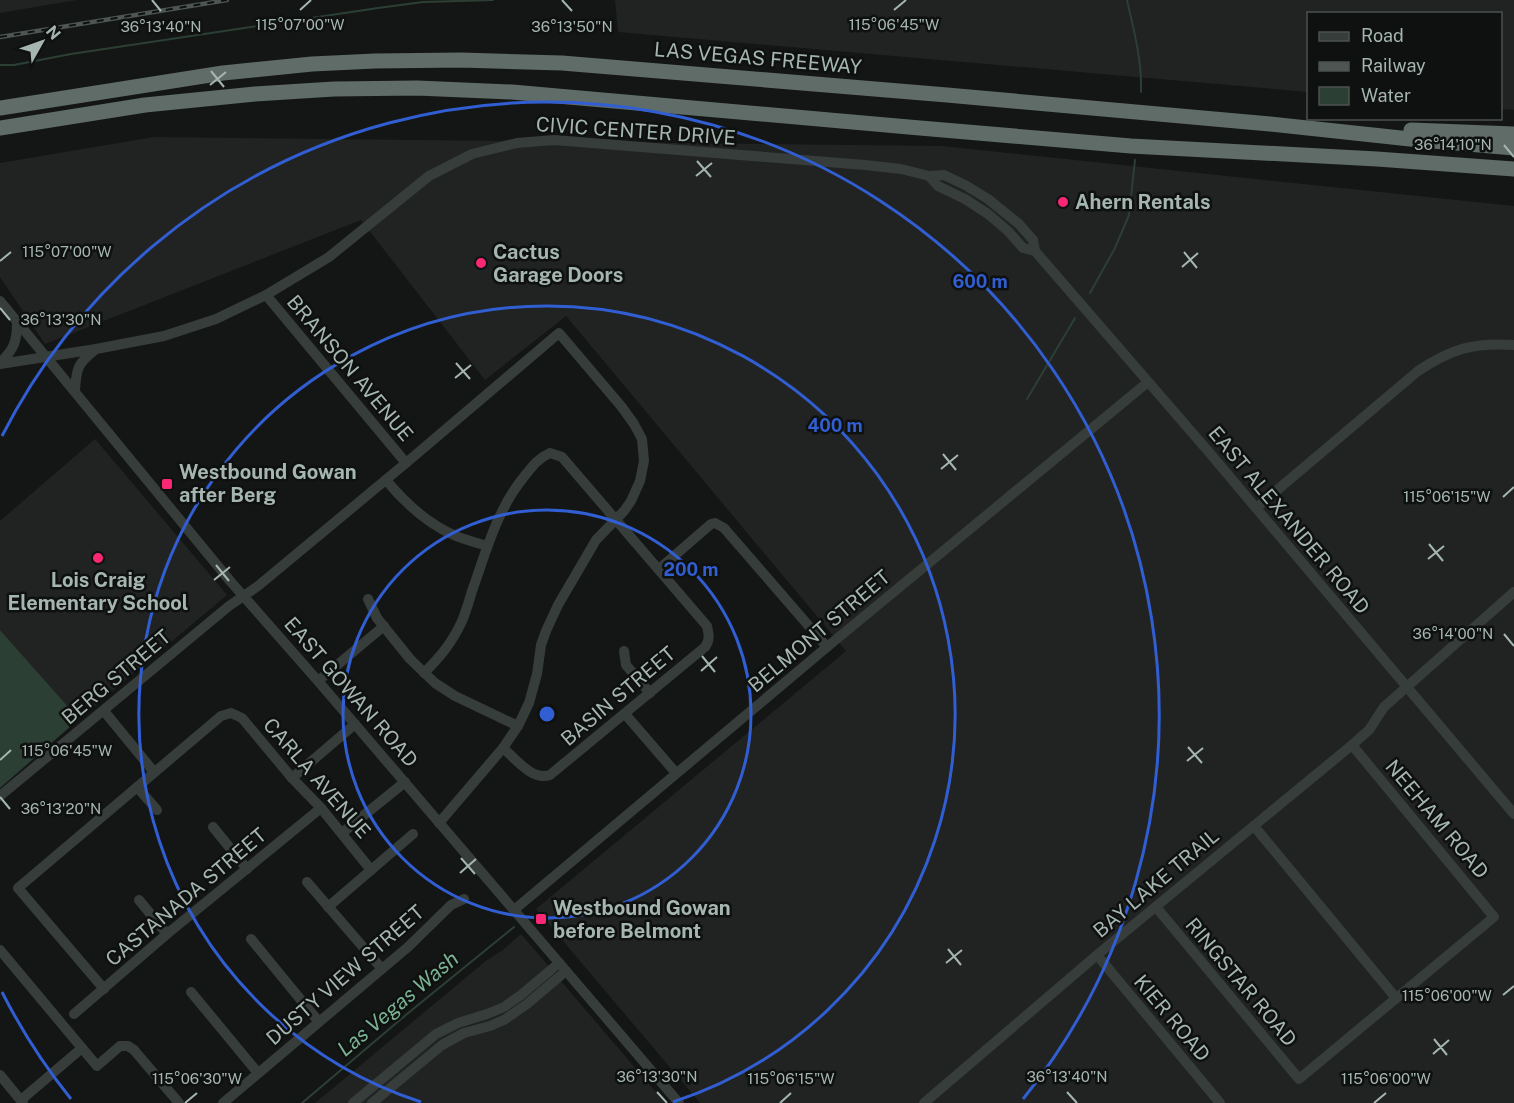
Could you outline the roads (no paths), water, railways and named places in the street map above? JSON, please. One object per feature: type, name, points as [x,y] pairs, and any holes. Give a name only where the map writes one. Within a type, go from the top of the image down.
[{"type":"highway","name":"LAS VEGAS FREEWAY","points":[[0,108],[223,73],[333,63],[462,60],[573,64],[1270,124],[1514,148]]},
{"type":"highway","points":[[0,128],[145,105],[244,95],[334,89],[417,88],[512,92],[1131,146],[1514,169]]},
{"type":"highway","points":[[1270,124],[1514,134]]},
{"type":"street","name":"CIVIC CENTER DRIVE","points":[[0,364],[164,336],[216,319],[266,296],[329,258],[429,176],[472,154],[517,142],[554,140],[865,165],[901,169],[929,176]]},
{"type":"street","name":"EAST ALEXANDER ROAD","points":[[929,176],[938,186],[965,199],[988,214],[1023,248],[1035,251],[1514,814]]},
{"type":"street","name":"BRANSON AVENUE","points":[[266,296],[406,463]]},
{"type":"street","name":"EAST GOWAN ROAD","points":[[0,301],[243,596],[679,1103]]},
{"type":"street","points":[[0,364],[15,344],[17,322]]},
{"type":"street","name":"BERG STREET","points":[[0,796],[229,606],[258,586],[386,480],[559,333],[621,406],[642,439],[644,461],[640,481],[631,501],[615,518]]},
{"type":"street","points":[[1256,508],[1418,371],[1438,358],[1466,347],[1494,344],[1514,345]]},
{"type":"street","points":[[75,391],[81,362],[96,349]]},
{"type":"street","name":"BELMONT STREET","points":[[514,910],[1148,382]]},
{"type":"street","points":[[424,673],[440,657],[463,619],[501,512],[513,490],[539,459],[550,453],[562,457],[658,569],[711,524],[724,528],[828,647]]},
{"type":"street","points":[[386,480],[425,519],[455,536],[488,546]]},
{"type":"street","points":[[439,823],[503,748],[518,726],[529,703],[537,674],[541,645],[558,605],[596,540],[615,518]]},
{"type":"street","name":"BASIN STREET","points":[[503,748],[532,774],[543,777],[550,775],[705,647],[709,637],[707,626],[658,569]]},
{"type":"street","name":"BAY LAKE TRAIL","points":[[924,1103],[1097,955],[1352,745],[1368,730],[1384,707],[1514,592]]},
{"type":"street","points":[[368,599],[377,618],[410,659],[435,683],[455,696],[518,726]]},
{"type":"street","points":[[318,681],[384,626]]},
{"type":"street","points":[[624,651],[626,665],[650,693]]},
{"type":"street","points":[[104,711],[154,772],[18,888],[104,989]]},
{"type":"street","name":"CARLA AVENUE","points":[[154,772],[222,716],[231,713],[242,718],[292,778],[321,808],[371,870]]},
{"type":"street","points":[[625,714],[676,773]]},
{"type":"street","points":[[292,778],[355,724]]},
{"type":"street","name":"NEEHAM ROAD","points":[[1352,745],[1494,917],[1396,998]]},
{"type":"street","points":[[342,833],[405,782]]},
{"type":"street","points":[[137,787],[157,810]]},
{"type":"street","name":"CASTANADA STREET","points":[[74,1014],[167,934],[321,808]]},
{"type":"street","points":[[1254,826],[1396,998]]},
{"type":"street","points":[[213,827],[247,869]]},
{"type":"street","points":[[328,907],[413,834]]},
{"type":"street","points":[[307,882],[382,969]]},
{"type":"street","name":"DUSTY VIEW STREET","points":[[223,1103],[408,947],[451,905],[464,899]]},
{"type":"street","points":[[139,900],[167,934]]},
{"type":"street","name":"RINGSTAR ROAD","points":[[1156,907],[1299,1080],[1396,998]]},
{"type":"street","points":[[251,939],[319,1022]]},
{"type":"street","points":[[0,950],[97,1066],[120,1046],[128,1046],[134,1050],[179,1103]]},
{"type":"street","name":"KIER ROAD","points":[[1097,955],[1220,1103]]},
{"type":"street","points":[[353,1103],[436,1034],[458,1023],[504,1007],[562,967]]},
{"type":"street","points":[[372,1103],[442,1045],[459,1035],[504,1020],[527,1004],[562,967]]},
{"type":"street","points":[[191,992],[258,1073]]},
{"type":"street","points":[[0,1075],[22,1102],[82,1048]]},
{"type":"water","points":[[0,630],[79,719],[0,788]]},
{"type":"waterway","points":[[0,65],[14,65],[71,54],[423,2],[493,0]]},
{"type":"waterway","name":"Las Vegas Wash","points":[[1127,0],[1139,57],[1141,92]]},
{"type":"waterway","name":"Las Vegas Wash","points":[[1090,293],[1115,248],[1129,215],[1135,160]]},
{"type":"waterway","name":"Las Vegas Wash","points":[[1027,399],[1075,318]]},
{"type":"waterway","name":"Las Vegas Wash","points":[[302,1103],[514,927]]},
{"type":"railway","points":[[0,37],[227,0]]},
{"type":"place","name":"Ahern Rentals","points":[[1063,202]]},
{"type":"place","name":"Cactus Garage Doors","points":[[481,263]]},
{"type":"place","name":"Westbound Gowan after Berg","points":[[167,484]]},
{"type":"place","name":"Lois Craig Elementary School","points":[[98,558]]},
{"type":"place","name":"Westbound Gowan before Belmont","points":[[541,919]]}]
